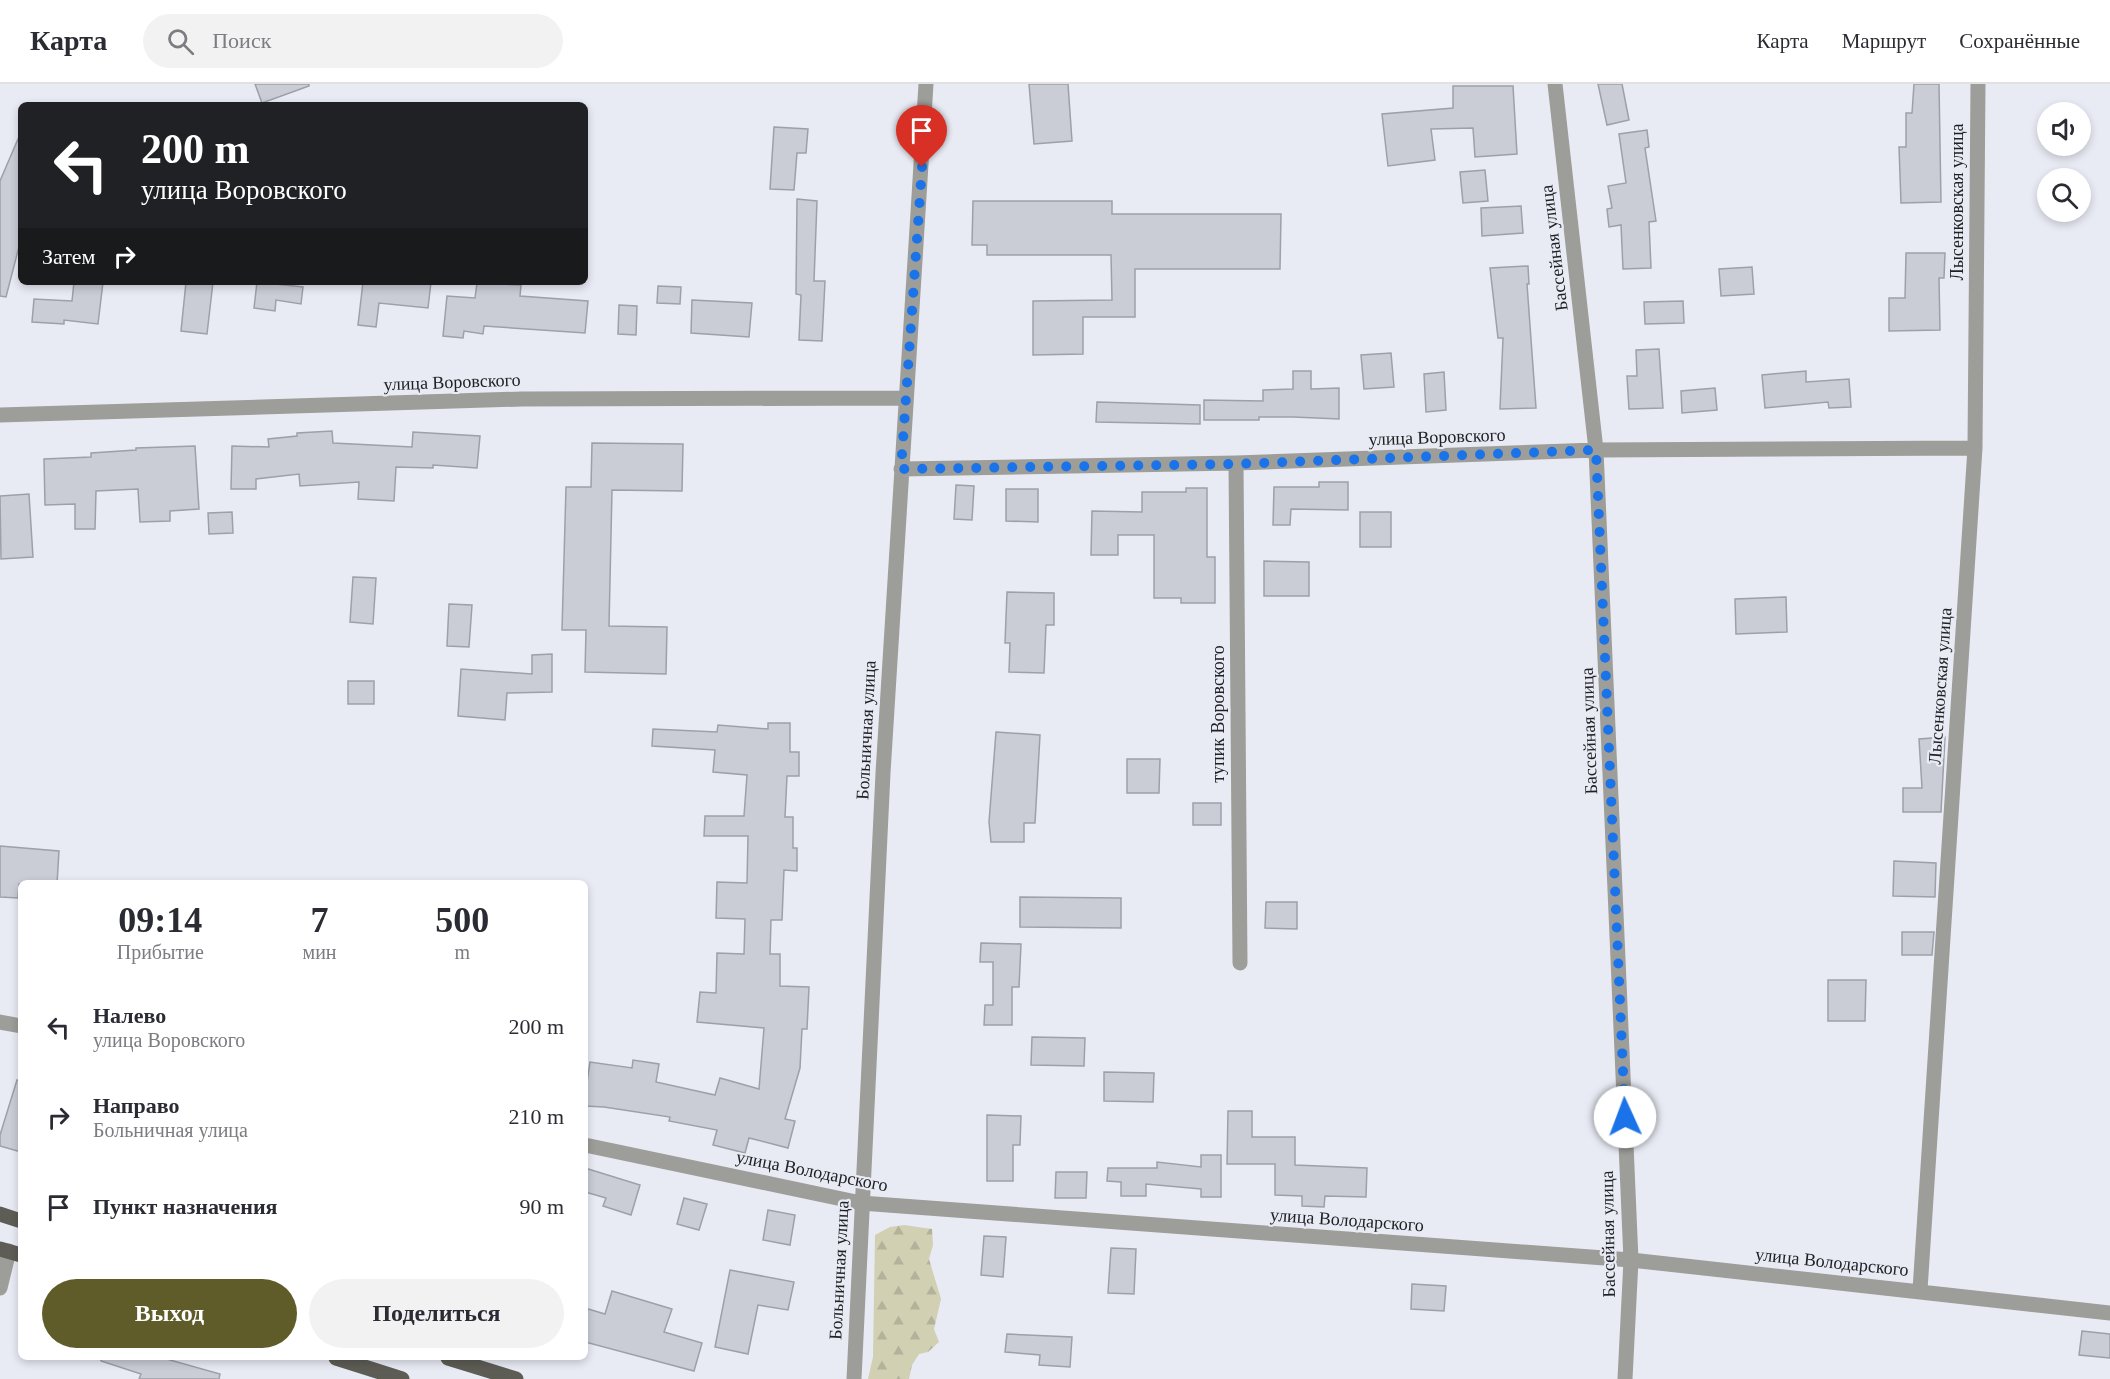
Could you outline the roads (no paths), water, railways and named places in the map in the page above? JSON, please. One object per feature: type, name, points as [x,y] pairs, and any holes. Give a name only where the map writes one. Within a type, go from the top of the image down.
[{"type":"main road","points":[[0,1214],[18,1220]]},
{"type":"main road","points":[[342,1360],[402,1379]]},
{"type":"main road","points":[[454,1360],[516,1379]]},
{"type":"street","name":"Больничная улица","points":[[854,1379],[861,1203],[901,469],[926,84]]},
{"type":"street","name":"Бассейная улица","points":[[1554,84],[1596,450],[1631,1260],[1625,1379]]},
{"type":"street","name":"Лысенковская улица","points":[[1920,1290],[1975,448],[1978,84]]},
{"type":"street","name":"улица Воровского","points":[[0,415],[522,399],[906,398]]},
{"type":"street","name":"улица Воровского","points":[[901,469],[1236,464],[1596,450],[1975,448]]},
{"type":"street","name":"тупик Воровского","points":[[1236,464],[1240,963]]},
{"type":"street","points":[[0,1022],[18,1025]]},
{"type":"street","name":"улица Володарского","points":[[588,1146],[861,1203],[1631,1260],[1920,1290],[2110,1313]]},
{"type":"street","points":[[0,1288],[10,1252]]}]
